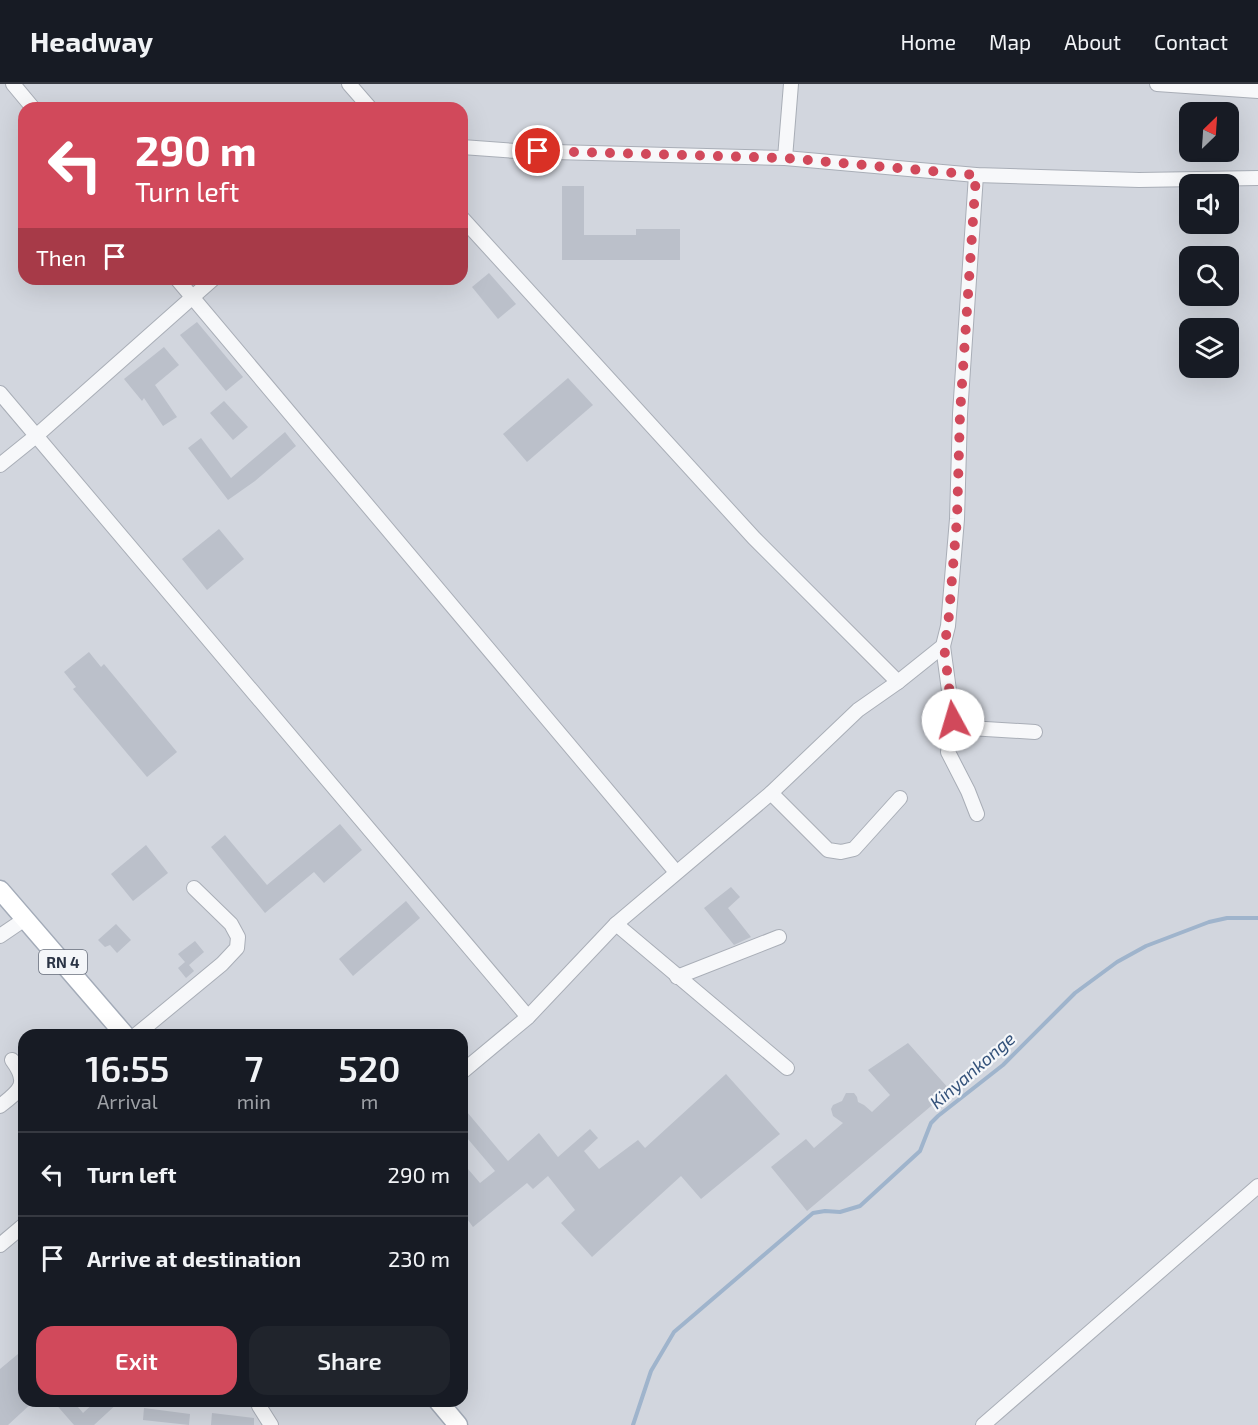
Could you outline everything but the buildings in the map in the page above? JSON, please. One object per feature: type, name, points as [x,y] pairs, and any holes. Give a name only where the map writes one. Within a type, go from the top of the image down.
[{"type":"main road","name":"RN 4","points":[[0,890],[120,1029]]},
{"type":"main road","points":[[443,1407],[458,1425]]},
{"type":"street","points":[[13,84],[28,102]]},
{"type":"street","points":[[349,84],[365,102]]},
{"type":"street","points":[[785,158],[791,84]]},
{"type":"street","points":[[1157,84],[1258,91]]},
{"type":"street","points":[[468,147],[516,151],[785,158],[976,175],[1139,180],[1258,178]]},
{"type":"street","points":[[976,175],[960,414],[957,519],[948,626],[944,646],[951,698],[952,727],[948,752],[968,790],[977,814]]},
{"type":"street","points":[[468,225],[754,538],[898,682]]},
{"type":"street","points":[[182,285],[676,872]]},
{"type":"street","points":[[0,465],[36,436],[206,285]]},
{"type":"street","points":[[0,393],[528,1017]]},
{"type":"street","points":[[468,1067],[528,1017],[616,924],[771,793],[858,710],[944,646]]},
{"type":"street","points":[[952,727],[1035,732]]},
{"type":"street","points":[[771,793],[828,850],[841,852],[854,849],[900,798]]},
{"type":"street","points":[[143,1029],[222,964],[237,948],[238,937],[231,924],[194,888]]},
{"type":"street","points":[[0,936],[25,919]]},
{"type":"street","points":[[616,924],[787,1068]]},
{"type":"street","points":[[677,976],[779,937]]},
{"type":"street","points":[[12,1060],[18,1069]]},
{"type":"street","points":[[0,1106],[18,1089]]},
{"type":"street","points":[[983,1425],[1258,1186]]},
{"type":"street","points":[[0,1245],[18,1230]]},
{"type":"street","points":[[260,1407],[272,1425]]},
{"type":"shaded area","points":[[0,84],[1258,84],[1258,1425],[0,1425]]},
{"type":"waterway","name":"Kinyankonge","points":[[633,1425],[651,1371],[674,1332],[813,1213],[840,1212],[860,1206],[920,1151],[931,1123],[938,1116],[1003,1065],[1075,993],[1117,962],[1146,946],[1209,922],[1227,918],[1258,918]]},
{"type":"route","points":[[538,151],[785,158],[976,175],[960,414],[957,519],[951,603],[944,646],[953,720]]}]
